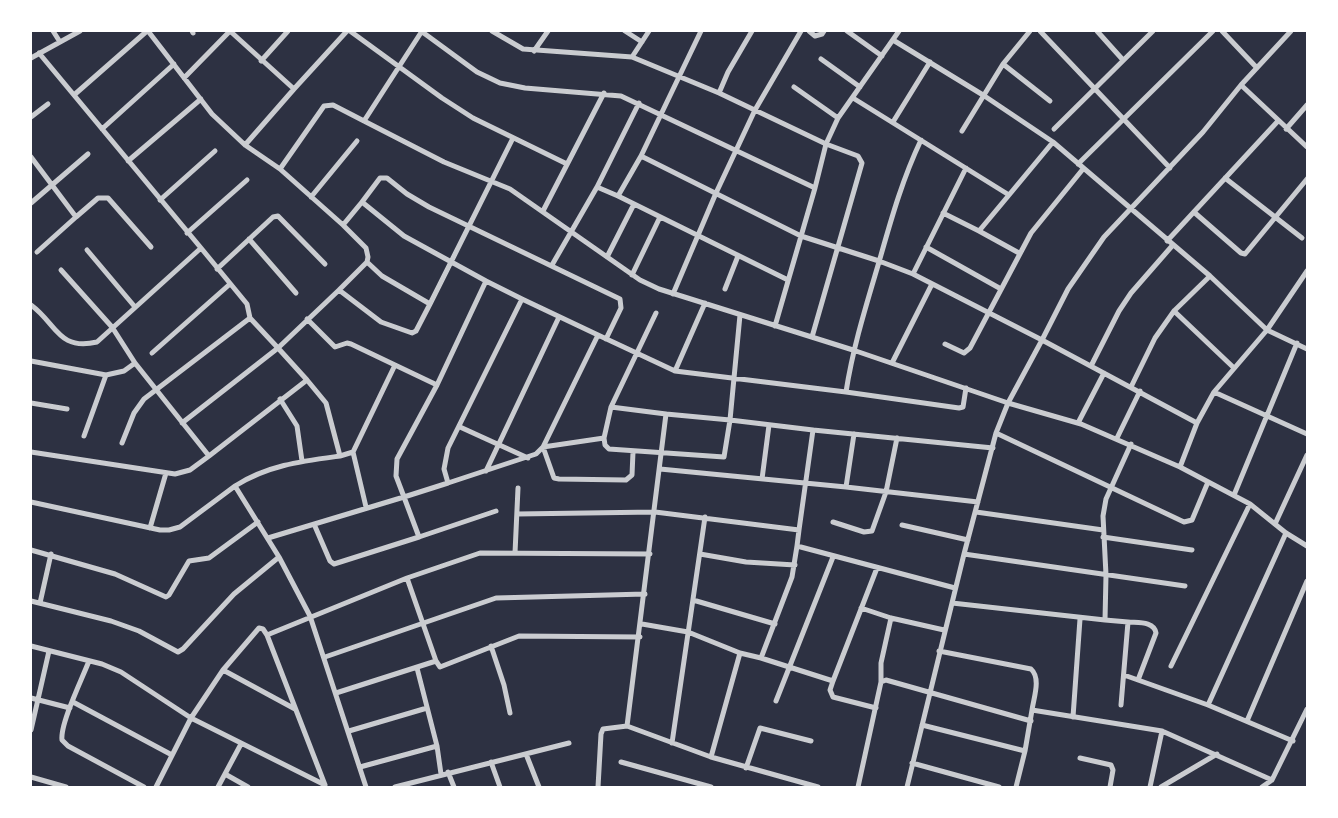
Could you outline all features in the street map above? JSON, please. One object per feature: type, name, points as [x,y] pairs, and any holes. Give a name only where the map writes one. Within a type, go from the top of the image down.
[{"type":"street","points":[[53,31],[60,42]]},
{"type":"street","points":[[31,58],[80,31]]},
{"type":"street","points":[[74,95],[148,31],[212,114],[245,145],[280,169],[366,248],[367,262],[339,290],[278,348],[182,424]]},
{"type":"street","points":[[261,61],[288,31]]},
{"type":"street","points":[[245,145],[294,89],[349,31],[473,118],[567,164]]},
{"type":"street","points":[[364,121],[422,31],[477,72],[500,83],[525,88],[604,93],[621,96],[815,188]]},
{"type":"street","points":[[534,51],[548,31]]},
{"type":"street","points":[[626,31],[642,42]]},
{"type":"street","points":[[632,57],[649,31]]},
{"type":"street","points":[[618,196],[641,156],[678,75],[701,31]]},
{"type":"street","points":[[719,93],[728,72],[752,31]]},
{"type":"street","points":[[673,294],[736,150],[756,110],[801,31]]},
{"type":"street","points":[[809,31],[815,36],[824,31]]},
{"type":"street","points":[[847,31],[882,56]]},
{"type":"street","points":[[775,326],[826,144],[838,118],[899,31]]},
{"type":"street","points":[[962,131],[1003,64],[1030,31]]},
{"type":"street","points":[[1040,31],[1170,168]]},
{"type":"street","points":[[1097,31],[1123,60]]},
{"type":"street","points":[[1054,129],[1153,31]]},
{"type":"street","points":[[1078,164],[1122,118],[1213,31]]},
{"type":"street","points":[[1222,31],[1256,68]]},
{"type":"street","points":[[184,78],[229,32],[294,89]]},
{"type":"street","points":[[494,32],[514,46],[534,51],[632,57],[719,93],[862,159],[812,337]]},
{"type":"street","points":[[907,787],[955,588],[996,434],[1008,403],[1085,263],[1128,209],[1203,132],[1241,85],[1290,32]]},
{"type":"street","points":[[893,40],[983,95],[1053,142],[1128,209],[1210,276],[1267,330],[1307,349]]},
{"type":"street","points":[[39,53],[247,304],[250,318],[326,403],[330,412],[340,456]]},
{"type":"street","points":[[821,59],[860,86]]},
{"type":"street","points":[[892,122],[930,62]]},
{"type":"street","points":[[102,129],[174,64]]},
{"type":"street","points":[[1003,64],[1050,102]]},
{"type":"street","points":[[1241,85],[1307,148]]},
{"type":"street","points":[[794,87],[838,118]]},
{"type":"street","points":[[543,211],[604,93]]},
{"type":"street","points":[[853,98],[1009,196]]},
{"type":"street","points":[[128,161],[201,99]]},
{"type":"street","points":[[552,265],[598,187],[639,103]]},
{"type":"street","points":[[31,117],[48,104]]},
{"type":"street","points":[[280,169],[324,106],[333,105],[444,162],[510,189],[632,275],[659,289],[853,350],[1008,403],[1078,423],[1117,438],[1180,467],[1250,504],[1286,533],[1307,546]]},
{"type":"street","points":[[1286,129],[1307,105]]},
{"type":"street","points":[[1091,366],[1119,311],[1131,293],[1195,213],[1278,121]]},
{"type":"street","points":[[339,290],[381,322],[406,332],[416,331],[467,226],[513,138]]},
{"type":"street","points":[[846,392],[853,350],[901,186],[921,140]]},
{"type":"street","points":[[311,197],[357,141]]},
{"type":"street","points":[[979,231],[1053,142]]},
{"type":"street","points":[[160,200],[214,152]]},
{"type":"street","points":[[31,203],[88,154]]},
{"type":"street","points":[[641,156],[801,236],[913,274],[1104,372],[1197,423]]},
{"type":"street","points":[[31,157],[76,217]]},
{"type":"street","points":[[913,274],[966,168]]},
{"type":"street","points":[[945,344],[960,352],[967,351],[989,313],[1019,253],[1044,214],[1083,169]]},
{"type":"street","points":[[343,225],[383,176],[429,207],[620,299],[621,308],[606,339]]},
{"type":"street","points":[[1225,178],[1302,238]]},
{"type":"street","points":[[1195,213],[1241,253],[1245,254],[1307,178]]},
{"type":"street","points":[[187,233],[248,180]]},
{"type":"street","points":[[1302,185],[1307,189]]},
{"type":"street","points":[[598,187],[788,280]]},
{"type":"street","points":[[37,252],[98,198],[108,198],[151,248]]},
{"type":"street","points":[[362,202],[404,236],[486,281],[675,371],[959,408],[965,402],[966,388]]},
{"type":"street","points":[[607,257],[634,204]]},
{"type":"street","points":[[943,212],[1019,253]]},
{"type":"street","points":[[217,269],[274,217],[278,216],[325,264]]},
{"type":"street","points":[[632,275],[660,217]]},
{"type":"street","points":[[249,239],[296,293]]},
{"type":"street","points":[[926,247],[1001,289]]},
{"type":"street","points":[[31,305],[62,338],[78,345],[97,342],[201,248]]},
{"type":"street","points":[[87,250],[135,307]]},
{"type":"street","points":[[726,289],[738,256]]},
{"type":"street","points":[[367,262],[389,280],[430,304]]},
{"type":"street","points":[[61,270],[112,327],[155,390],[209,456]]},
{"type":"street","points":[[1180,467],[1197,423],[1214,392],[1233,367],[1267,330],[1307,271]]},
{"type":"street","points":[[1131,387],[1155,338],[1174,311],[1210,276]]},
{"type":"street","points":[[419,537],[396,476],[397,459],[437,384],[486,281]]},
{"type":"street","points":[[152,353],[230,284]]},
{"type":"street","points":[[892,363],[932,284]]},
{"type":"street","points":[[448,483],[444,469],[444,459],[522,299]]},
{"type":"street","points":[[675,371],[704,303]]},
{"type":"street","points":[[1174,311],[1233,367]]},
{"type":"street","points":[[656,313],[611,407],[604,438],[605,446],[609,449],[724,457],[730,420],[740,314]]},
{"type":"street","points":[[486,471],[560,316]]},
{"type":"street","points":[[122,442],[138,406],[155,390],[250,318]]},
{"type":"street","points":[[307,320],[334,346],[351,344],[437,384]]},
{"type":"street","points":[[268,538],[528,458],[543,447],[598,335]]},
{"type":"street","points":[[1234,495],[1297,343]]},
{"type":"street","points":[[31,361],[106,375],[124,371],[135,363]]},
{"type":"street","points":[[366,507],[353,452],[395,365]]},
{"type":"street","points":[[1078,423],[1104,372]]},
{"type":"street","points":[[84,436],[106,375]]},
{"type":"street","points":[[31,452],[182,473],[190,470],[209,456],[280,399],[307,380]]},
{"type":"street","points":[[1117,438],[1140,391]]},
{"type":"street","points":[[1214,392],[1265,417],[1307,434]]},
{"type":"street","points":[[280,399],[297,426],[302,461]]},
{"type":"street","points":[[31,403],[68,409]]},
{"type":"street","points":[[611,407],[993,448]]},
{"type":"street","points":[[627,726],[642,624],[666,414]]},
{"type":"street","points":[[762,480],[769,425]]},
{"type":"street","points":[[460,427],[528,458]]},
{"type":"street","points":[[761,658],[775,624],[795,564],[814,430]]},
{"type":"street","points":[[846,487],[854,434]]},
{"type":"street","points":[[996,434],[1188,522],[1192,520],[1208,482]]},
{"type":"street","points":[[543,447],[604,438]]},
{"type":"street","points":[[833,522],[864,532],[872,532],[886,492],[897,438]]},
{"type":"street","points":[[1105,620],[1106,575],[1103,530],[1106,499],[1131,444]]},
{"type":"street","points":[[543,447],[554,478],[560,480],[626,480],[632,475],[633,452]]},
{"type":"street","points":[[31,502],[150,528],[169,530],[180,527],[234,486],[252,475],[277,466],[340,456],[353,452]]},
{"type":"street","points":[[1275,524],[1307,455]]},
{"type":"street","points":[[660,469],[978,502]]},
{"type":"street","points":[[150,528],[166,472]]},
{"type":"street","points":[[234,486],[268,538],[310,616],[366,787]]},
{"type":"street","points":[[515,552],[518,488]]},
{"type":"street","points":[[1171,666],[1250,504]]},
{"type":"street","points":[[314,524],[330,561],[334,564],[496,512]]},
{"type":"street","points":[[517,514],[655,512],[799,530]]},
{"type":"street","points":[[976,512],[1103,530]]},
{"type":"street","points":[[672,743],[705,518]]},
{"type":"street","points":[[31,550],[51,554],[115,574],[166,597],[169,596],[189,561],[208,558],[258,522]]},
{"type":"street","points":[[902,525],[968,540]]},
{"type":"street","points":[[1208,706],[1286,533]]},
{"type":"street","points":[[1103,537],[1192,550]]},
{"type":"street","points":[[797,546],[955,588]]},
{"type":"street","points":[[267,635],[407,578],[480,553],[650,554]]},
{"type":"street","points":[[40,603],[51,554]]},
{"type":"street","points":[[700,554],[746,562],[795,564]]},
{"type":"street","points":[[964,554],[1185,586]]},
{"type":"street","points":[[31,601],[111,621],[138,631],[178,652],[234,594],[279,557]]},
{"type":"street","points":[[776,701],[833,557]]},
{"type":"street","points":[[876,708],[833,697],[830,694],[833,681],[877,568]]},
{"type":"street","points":[[407,578],[436,661],[438,665],[443,667],[519,636],[640,637]]},
{"type":"street","points":[[1246,721],[1307,581]]},
{"type":"street","points":[[325,657],[496,598],[645,594]]},
{"type":"street","points":[[693,600],[775,624]]},
{"type":"street","points":[[952,603],[1080,619],[1152,625],[1156,628],[1156,633],[1138,680]]},
{"type":"street","points":[[861,608],[891,618],[944,630]]},
{"type":"street","points":[[858,787],[876,708],[881,682],[881,663],[891,618]]},
{"type":"street","points":[[1074,717],[1080,619]]},
{"type":"street","points":[[1121,706],[1128,622]]},
{"type":"street","points":[[642,624],[688,632],[740,653],[833,681]]},
{"type":"street","points":[[156,787],[191,718],[223,670],[256,629],[263,629],[267,635],[325,786]]},
{"type":"street","points":[[31,646],[89,661],[121,672],[191,718],[325,786]]},
{"type":"street","points":[[491,646],[504,685],[510,713]]},
{"type":"street","points":[[31,730],[49,651]]},
{"type":"street","points":[[939,651],[1031,669],[1036,673],[1037,679],[1031,721],[1016,787]]},
{"type":"street","points":[[711,757],[740,653]]},
{"type":"street","points":[[89,661],[70,708],[62,732],[62,740],[68,746],[144,787]]},
{"type":"street","points":[[336,693],[436,661]]},
{"type":"street","points":[[417,668],[437,746],[441,774]]},
{"type":"street","points":[[223,670],[295,709]]},
{"type":"street","points":[[1124,675],[1208,706],[1293,741]]},
{"type":"street","points":[[881,682],[886,680],[1031,721]]},
{"type":"street","points":[[31,698],[70,708]]},
{"type":"street","points":[[73,702],[172,755]]},
{"type":"street","points":[[349,731],[427,708]]},
{"type":"street","points":[[1262,787],[1272,780],[1293,741],[1307,709]]},
{"type":"street","points":[[1032,710],[1162,731],[1272,780]]},
{"type":"street","points":[[922,725],[1025,751]]},
{"type":"street","points":[[598,787],[602,731],[608,727],[627,726],[711,757],[818,787]]},
{"type":"street","points":[[746,768],[757,730],[760,728],[811,741]]},
{"type":"street","points":[[1150,787],[1162,731]]},
{"type":"street","points":[[395,787],[448,772],[569,743]]},
{"type":"street","points":[[218,787],[241,744]]},
{"type":"street","points":[[360,767],[437,746]]},
{"type":"street","points":[[526,754],[539,787]]},
{"type":"street","points":[[1161,787],[1217,754]]},
{"type":"street","points":[[1080,758],[1111,765],[1113,770],[1110,787]]},
{"type":"street","points":[[491,762],[500,787]]},
{"type":"street","points":[[620,762],[711,787]]},
{"type":"street","points":[[912,763],[999,787]]},
{"type":"street","points":[[448,772],[454,787]]},
{"type":"street","points":[[225,774],[248,787]]},
{"type":"street","points":[[31,777],[66,787]]}]
